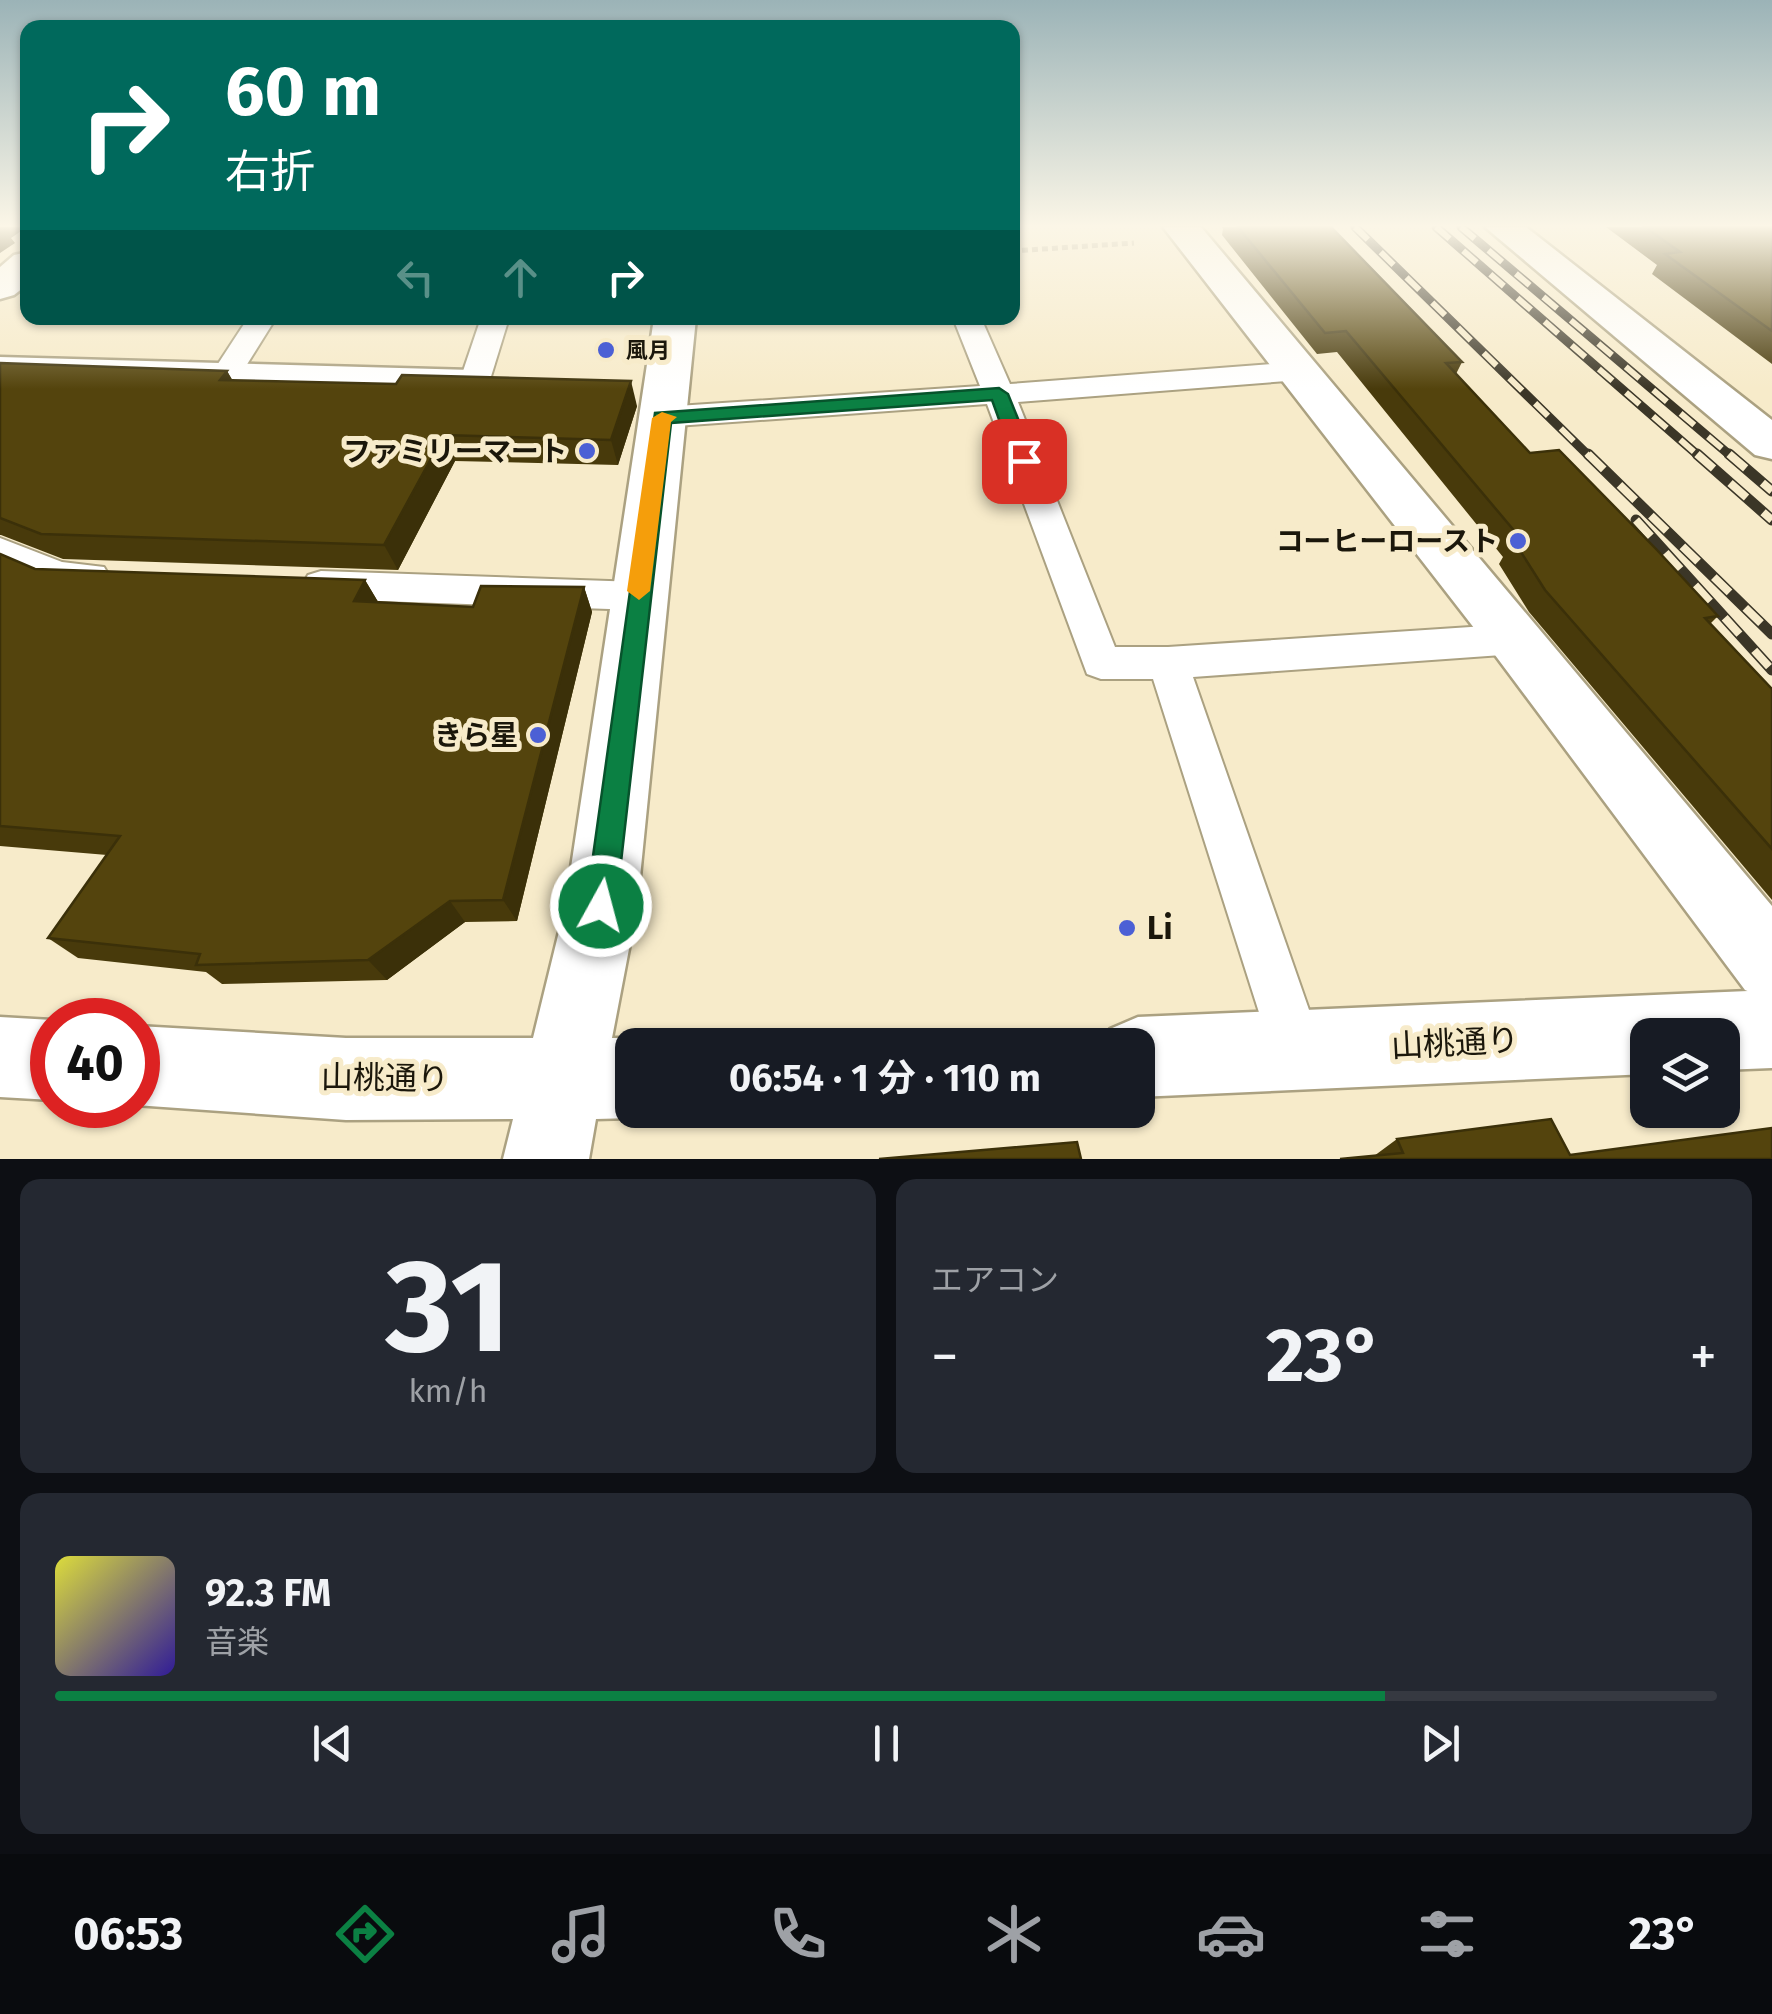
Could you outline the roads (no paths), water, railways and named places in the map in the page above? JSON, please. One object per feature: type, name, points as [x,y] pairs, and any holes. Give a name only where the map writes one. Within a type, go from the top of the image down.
[{"type":"street","points":[[1226,281],[1516,639],[1772,964]]},
{"type":"street","points":[[1569,281],[1772,444]]},
{"type":"street","points":[[546,1159],[598,1079],[601,906],[638,596],[651,398],[674,325]]},
{"type":"street","points":[[0,370],[493,383]]},
{"type":"street","name":"山桃通り","points":[[1155,1055],[1772,1029]]},
{"type":"street","points":[[0,1057],[30,1059]]},
{"type":"street","name":"山桃通り","points":[[160,1067],[346,1079],[598,1079]]},
{"type":"lane","points":[[225,376],[258,325]]},
{"type":"lane","points":[[493,383],[495,325]]},
{"type":"lane","points":[[970,325],[1101,664],[1168,664],[1516,639]]},
{"type":"lane","points":[[651,398],[999,394],[1300,371]]},
{"type":"lane","points":[[0,550],[58,576],[136,579]]},
{"type":"lane","points":[[290,584],[638,596]]},
{"type":"lane","points":[[1168,664],[1296,1050]]},
{"type":"railway","points":[[1410,281],[1590,457]]},
{"type":"railway","points":[[1498,281],[1700,457]]},
{"type":"railway","points":[[1525,281],[1732,457]]},
{"type":"railway","points":[[1588,454],[1772,634]]},
{"type":"railway","points":[[1697,454],[1772,520]]},
{"type":"railway","points":[[1729,454],[1772,491]]},
{"type":"railway","points":[[1636,520],[1772,670]]},
{"type":"place","name":"風月","points":[[606,350]]},
{"type":"place","name":"ファミリーマート","points":[[587,451]]},
{"type":"place","name":"コーヒーロースト","points":[[1518,541]]},
{"type":"place","name":"きら星","points":[[538,735]]},
{"type":"place","name":"Li","points":[[1127,928]]}]
